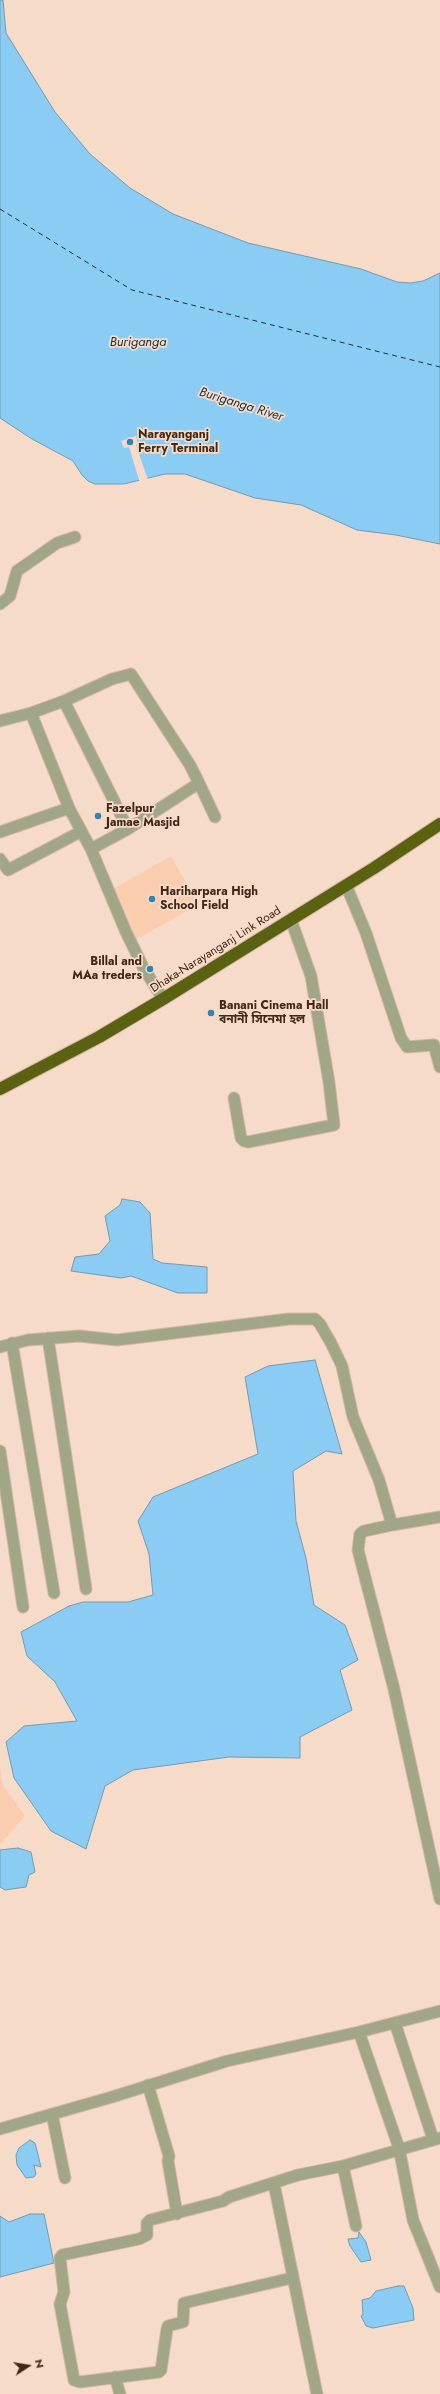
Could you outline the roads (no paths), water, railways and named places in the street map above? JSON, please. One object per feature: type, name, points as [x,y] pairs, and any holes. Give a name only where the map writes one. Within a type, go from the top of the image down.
[{"type":"highway","name":"Dhaka-Narayanganj Link Road","points":[[0,1089],[99,1037],[163,999],[291,920],[440,824]]},
{"type":"street","points":[[0,604],[10,596],[17,571],[57,543],[75,537]]},
{"type":"street","points":[[0,721],[31,713],[64,701],[112,679],[131,674],[190,765],[215,817]]},
{"type":"street","points":[[64,701],[128,829]]},
{"type":"street","points":[[31,713],[69,808],[80,832],[91,849],[129,939],[143,967],[163,999]]},
{"type":"street","points":[[91,849],[128,829],[199,784]]},
{"type":"street","points":[[0,832],[69,808]]},
{"type":"street","points":[[0,859],[8,870],[80,832]]},
{"type":"street","points":[[346,885],[366,933],[400,1038],[407,1046],[434,1045],[440,1067]]},
{"type":"street","points":[[234,1098],[241,1138],[244,1141],[248,1142],[334,1125],[329,1082],[311,976],[291,920]]},
{"type":"street","points":[[0,1348],[12,1343],[48,1338],[79,1336],[118,1340],[289,1319],[315,1319],[332,1343],[342,1366],[353,1417],[379,1480],[392,1525]]},
{"type":"street","points":[[48,1338],[86,1589]]},
{"type":"street","points":[[12,1343],[54,1593]]},
{"type":"street","points":[[0,1451],[23,1607]]},
{"type":"street","points":[[440,1518],[364,1531],[360,1534],[358,1550],[396,1697],[440,1899]]},
{"type":"street","points":[[0,2129],[226,2061],[359,2032],[440,2011]]},
{"type":"street","points":[[292,2278],[184,2303],[183,2322],[168,2326],[161,2370],[80,2382],[74,2380],[60,2304],[64,2292],[60,2258],[62,2255],[139,2239],[147,2235],[147,2223],[150,2220],[178,2214],[298,2175],[343,2166],[399,2148],[437,2139],[395,2023]]},
{"type":"street","points":[[359,2032],[399,2148],[413,2220],[440,2287]]},
{"type":"street","points":[[148,2085],[169,2156],[168,2161],[178,2214]]},
{"type":"street","points":[[52,2114],[65,2178]]},
{"type":"street","points":[[343,2166],[356,2226]]},
{"type":"street","points":[[274,2184],[292,2278],[318,2394]]},
{"type":"street","points":[[115,2377],[120,2394]]},
{"type":"water","name":"Buriganga","points":[[0,0],[3,0],[6,33],[55,112],[90,154],[130,188],[173,214],[248,243],[361,269],[397,282],[410,283],[423,281],[440,273],[440,544],[396,535],[357,530],[301,505],[255,498],[185,474],[165,474],[124,484],[95,484],[88,481],[82,475],[73,461],[32,439],[0,418]]},
{"type":"water","points":[[122,1199],[140,1202],[150,1213],[153,1259],[162,1263],[207,1267],[207,1293],[178,1293],[131,1276],[121,1278],[71,1271],[75,1257],[99,1254],[110,1241],[105,1216],[120,1205]]},
{"type":"water","points":[[315,1360],[342,1454],[326,1451],[293,1471],[296,1521],[306,1558],[314,1605],[345,1625],[358,1660],[340,1670],[352,1710],[300,1737],[300,1758],[229,1757],[133,1770],[105,1786],[86,1849],[51,1831],[14,1778],[6,1742],[24,1726],[77,1721],[55,1682],[27,1656],[21,1632],[69,1606],[83,1602],[128,1602],[153,1595],[149,1554],[138,1521],[153,1497],[258,1454],[245,1377],[268,1366]]},
{"type":"water","points":[[18,1848],[31,1852],[35,1872],[29,1875],[26,1887],[5,1890],[0,1887],[0,1850]]},
{"type":"water","points":[[30,2140],[35,2143],[41,2167],[34,2165],[36,2174],[34,2177],[26,2178],[17,2165],[16,2155],[19,2148]]},
{"type":"water","points":[[30,2214],[44,2214],[54,2263],[0,2277],[0,2216],[9,2222]]},
{"type":"water","points":[[359,2232],[366,2242],[371,2260],[361,2262],[350,2246],[348,2239],[358,2238]]},
{"type":"water","points":[[404,2286],[413,2308],[414,2320],[373,2328],[366,2326],[361,2316],[363,2315],[362,2300],[370,2298],[376,2291]]},
{"type":"place","name":"Narayanganj Ferry Terminal","points":[[130,442]]},
{"type":"place","name":"Fazelpur Jamae Masjid","points":[[98,816]]},
{"type":"place","name":"Hariharpara High School Field","points":[[152,899]]},
{"type":"place","name":"Billal and MAa treders","points":[[150,969]]},
{"type":"place","name":"Banani Cinema Hall বনানী সিনেমা হল","points":[[211,1013]]},
{"type":"water label","name":"Buriganga River","points":[[241,405]]}]
